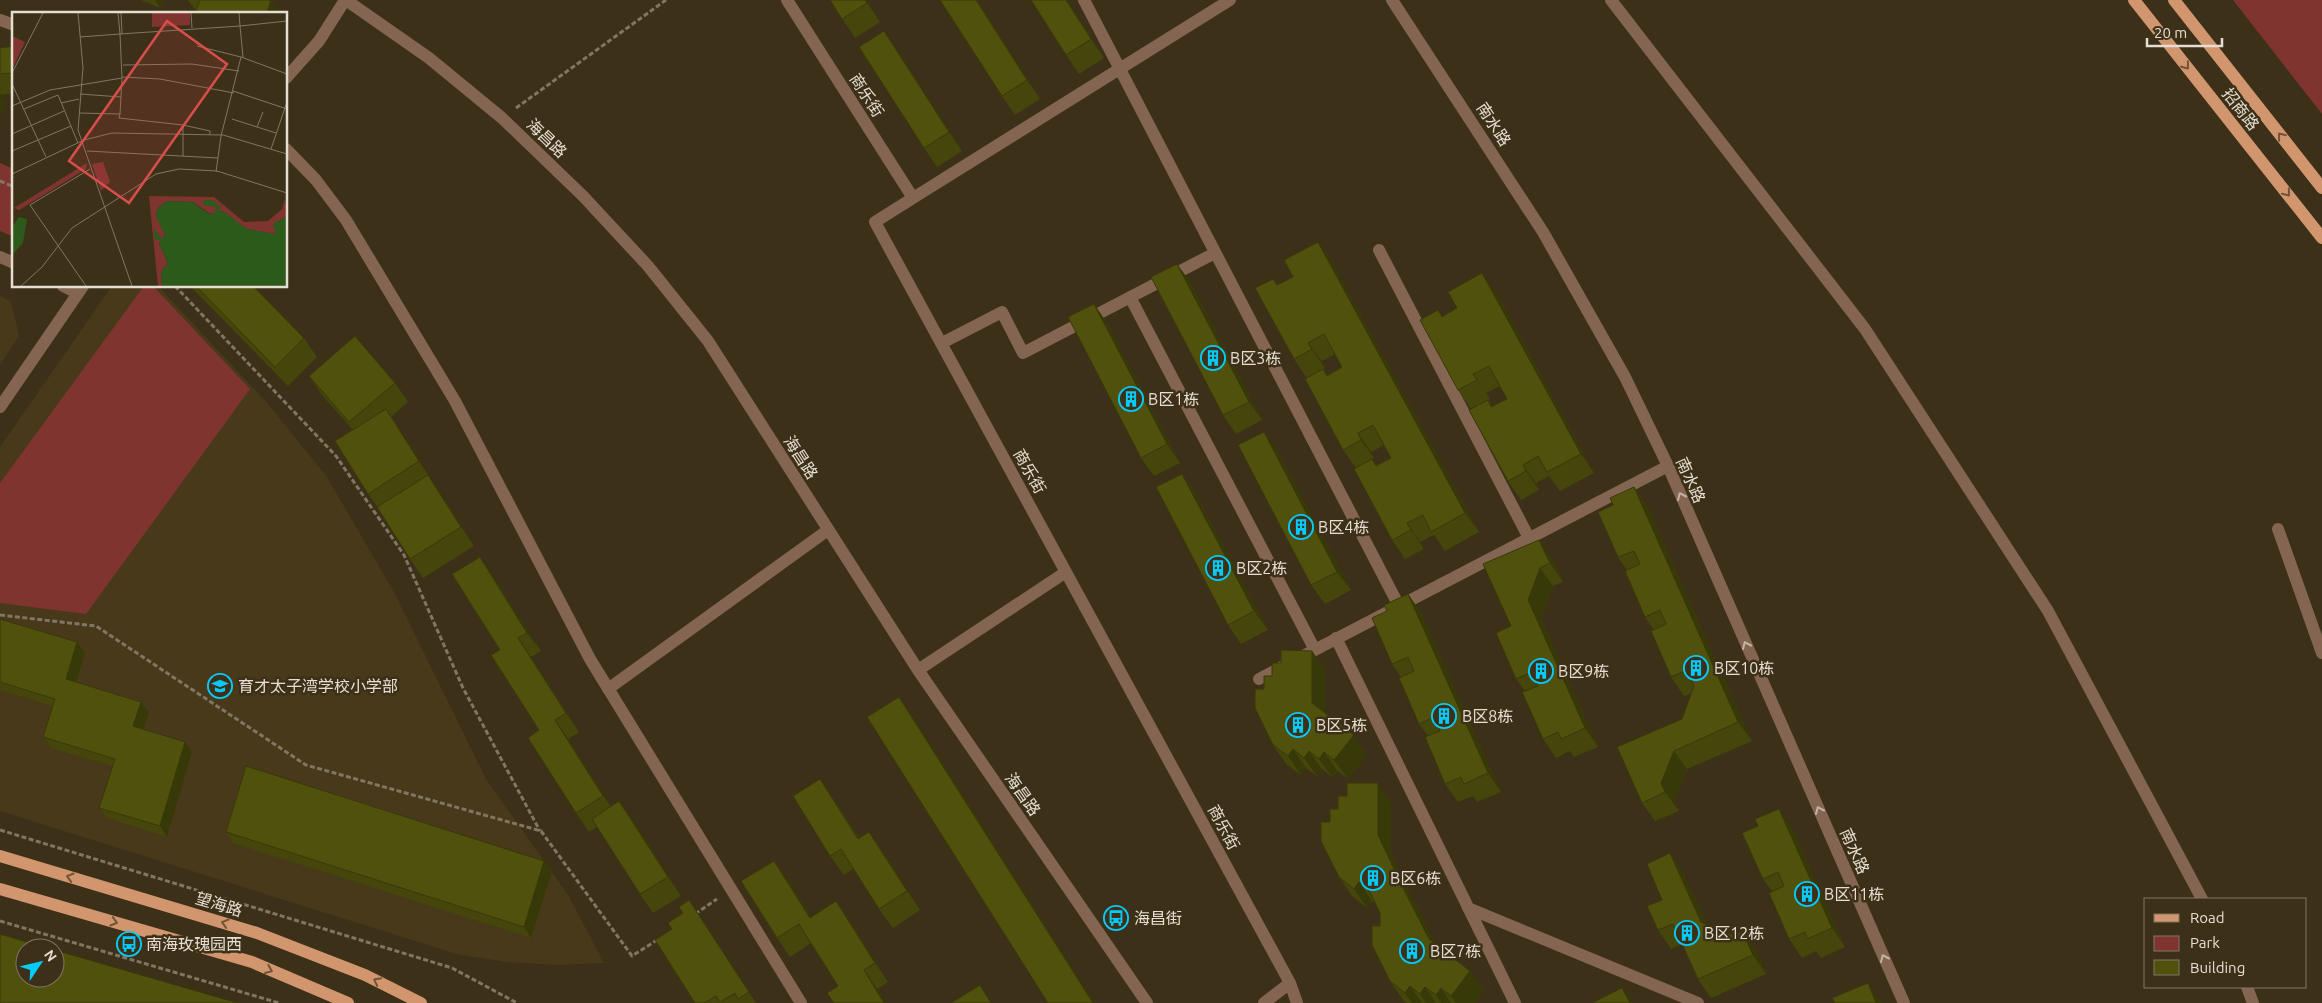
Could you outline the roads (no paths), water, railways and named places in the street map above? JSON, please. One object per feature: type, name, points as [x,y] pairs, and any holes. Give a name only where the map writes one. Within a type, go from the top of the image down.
[{"type":"main road","name":"招商路","points":[[2134,0],[2322,238]]},
{"type":"main road","name":"招商路","points":[[2174,0],[2322,188]]},
{"type":"main road","name":"望海路","points":[[0,856],[257,933],[365,975],[421,1003]]},
{"type":"main road","points":[[0,889],[252,962],[348,1003]]},
{"type":"street","points":[[288,76],[319,41],[345,0]]},
{"type":"street","name":"海昌路","points":[[345,0],[428,58],[502,118],[596,210],[648,266],[702,334],[918,670],[1147,1003]]},
{"type":"street","name":"商乐街","points":[[787,0],[914,198],[876,222],[1290,983],[1297,1003]]},
{"type":"street","points":[[1084,0],[1399,606]]},
{"type":"street","points":[[914,198],[1120,71],[1230,0]]},
{"type":"street","name":"南水路","points":[[1392,0],[1543,232],[1625,377],[1668,466],[1904,1003]]},
{"type":"street","points":[[1611,0],[1865,329],[2048,611],[2201,898]]},
{"type":"street","points":[[0,20],[12,24]]},
{"type":"street","points":[[288,151],[316,180],[346,220],[450,393],[590,659],[801,1003]]},
{"type":"street","points":[[1379,250],[1529,538]]},
{"type":"street","points":[[942,343],[1002,312],[1023,353],[1215,253]]},
{"type":"street","points":[[0,257],[12,262]]},
{"type":"street","points":[[0,407],[80,289]]},
{"type":"street","points":[[1130,297],[1315,650]]},
{"type":"street","points":[[1259,679],[1668,466]]},
{"type":"street","points":[[2278,529],[2322,653]]},
{"type":"street","points":[[608,689],[828,530]]},
{"type":"street","points":[[918,670],[1066,572]]},
{"type":"street","points":[[1336,638],[1515,1003]]},
{"type":"street","points":[[1468,908],[1698,1003]]},
{"type":"street","points":[[1264,1003],[1290,983]]},
{"type":"street","points":[[2247,988],[2254,1003]]},
{"type":"place","name":"B区3栋","points":[[1213,358]]},
{"type":"place","name":"B区1栋","points":[[1131,399]]},
{"type":"place","name":"B区4栋","points":[[1301,527]]},
{"type":"place","name":"B区2栋","points":[[1218,568]]},
{"type":"place","name":"B区10栋","points":[[1696,668]]},
{"type":"place","name":"B区9栋","points":[[1541,671]]},
{"type":"place","name":"育才太子湾学校小学部","points":[[220,686]]},
{"type":"place","name":"B区8栋","points":[[1444,716]]},
{"type":"place","name":"B区5栋","points":[[1298,725]]},
{"type":"place","name":"B区6栋","points":[[1373,878]]},
{"type":"place","name":"B区11栋","points":[[1807,894]]},
{"type":"place","name":"海昌街","points":[[1116,918]]},
{"type":"place","name":"B区12栋","points":[[1687,933]]},
{"type":"place","name":"南海玫瑰园西","points":[[129,944]]},
{"type":"place","name":"B区7栋","points":[[1412,951]]}]
